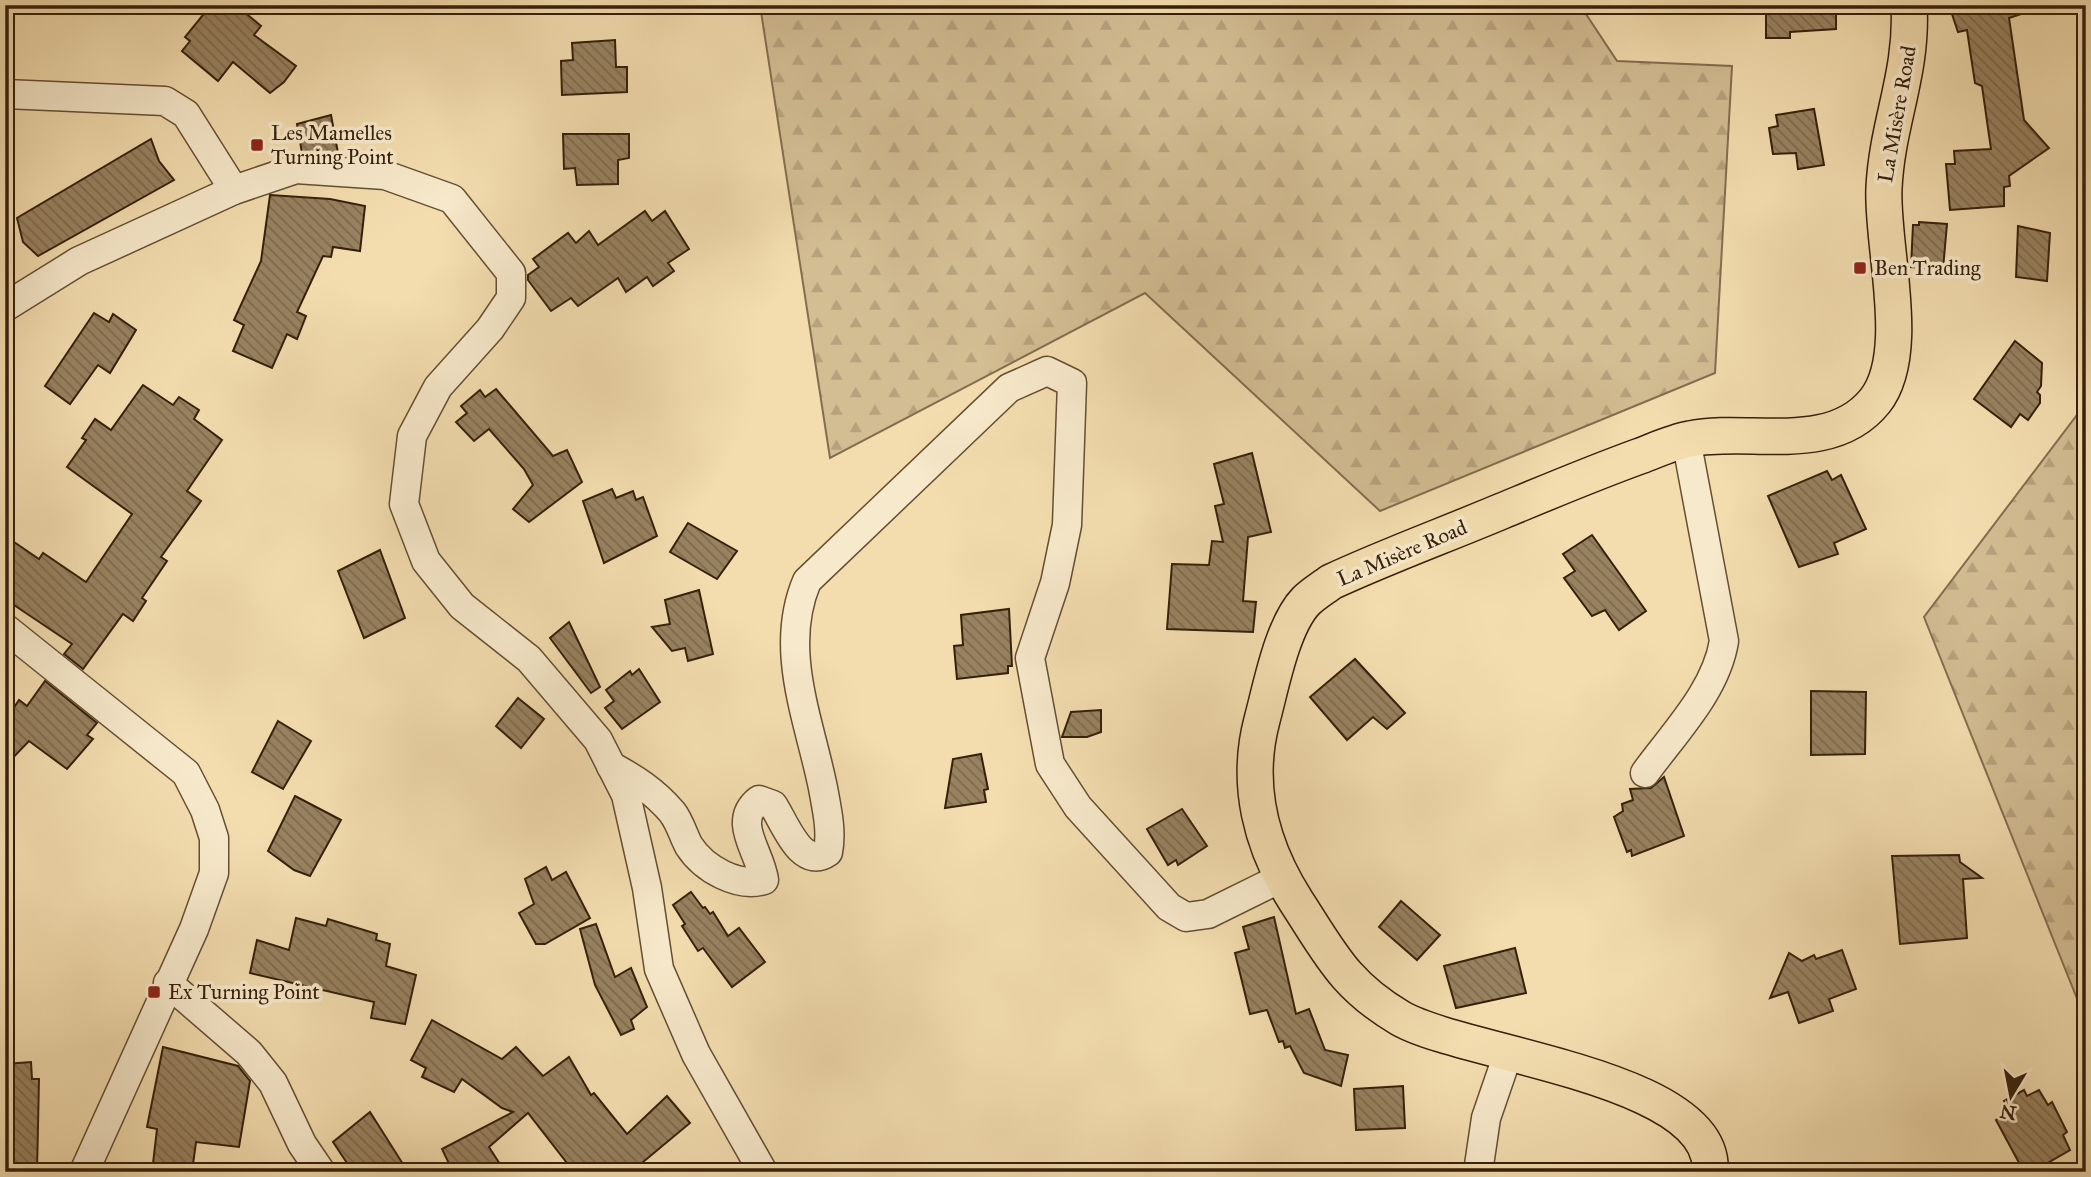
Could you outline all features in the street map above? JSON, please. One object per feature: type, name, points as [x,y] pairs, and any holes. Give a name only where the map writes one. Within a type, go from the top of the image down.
[{"type":"main road","name":"La Misère Road","points":[[1710,1172],[1705,1141],[1690,1123],[1656,1100],[1604,1080],[1441,1036],[1401,1018],[1357,990],[1331,958],[1281,878],[1268,850],[1257,806],[1255,760],[1275,671],[1288,633],[1304,602],[1331,582],[1579,478],[1686,439],[1719,434],[1798,438],[1838,427],[1864,412],[1885,383],[1892,353],[1893,325],[1884,186],[1889,141],[1908,68],[1911,35],[1909,5]]},
{"type":"street","points":[[5,94],[165,102],[186,114],[234,190]]},
{"type":"street","points":[[5,307],[79,261],[234,190],[296,169],[385,175],[452,199],[511,273],[511,298],[490,329],[438,387],[412,436],[404,504],[426,561],[462,606],[529,659],[598,740],[626,795],[647,888],[659,969],[696,1054],[763,1172]]},
{"type":"street","points":[[611,766],[649,787],[674,814],[689,846],[710,866],[734,881],[751,884],[764,880],[762,867],[744,823],[749,808],[759,800],[773,805],[801,852],[811,858],[821,858],[828,852],[831,839],[828,812],[793,663],[795,622],[803,590],[817,572],[1009,388],[1047,371],[1072,383],[1067,525],[1055,583],[1030,658],[1050,764],[1078,807],[1169,907],[1186,917],[1208,914],[1281,878]]},
{"type":"street","points":[[1645,774],[1706,689],[1721,662],[1724,641],[1686,439]]},
{"type":"street","points":[[5,628],[186,773],[205,810],[214,838],[214,873],[84,1172]]},
{"type":"street","points":[[168,983],[249,1053],[273,1083],[302,1144],[321,1172]]},
{"type":"street","points":[[1478,1172],[1486,1118],[1508,1054]]},
{"type":"green space","points":[[760,5],[1580,5],[1617,61],[1732,66],[1715,373],[1380,511],[1145,293],[830,458]]},
{"type":"green space","points":[[2086,403],[2086,1021],[1924,617]]},
{"type":"building","points":[[211,5],[236,5],[261,26],[254,35],[296,66],[284,82],[270,93],[233,62],[218,81],[182,51],[190,41],[185,37]]},
{"type":"building","points":[[1766,5],[1836,5],[1836,29],[1790,32],[1790,38],[1766,38]]},
{"type":"building","points":[[1949,5],[2029,5],[2030,11],[2009,18],[2024,120],[2049,148],[2009,176],[2010,186],[2004,187],[2004,206],[1950,210],[1946,164],[1955,164],[1954,151],[1991,149],[1982,86],[1975,83],[1967,30],[1958,32]]},
{"type":"building","points":[[615,40],[616,67],[627,67],[627,92],[562,95],[561,61],[573,60],[572,43]]},
{"type":"building","points":[[1814,109],[1824,165],[1798,169],[1796,153],[1773,154],[1769,128],[1778,126],[1776,115]]},
{"type":"building","points":[[331,115],[338,153],[302,153],[297,124]]},
{"type":"building","points":[[563,134],[629,134],[629,158],[618,160],[618,184],[577,185],[575,168],[564,169]]},
{"type":"building","points":[[151,139],[159,161],[174,180],[38,256],[23,242],[17,218]]},
{"type":"building","points":[[270,195],[330,199],[365,206],[360,251],[333,247],[331,257],[323,256],[297,312],[306,316],[297,339],[287,334],[272,368],[233,351],[244,325],[234,320],[261,261]]},
{"type":"building","points":[[645,211],[652,221],[665,211],[689,249],[668,263],[674,271],[653,286],[647,277],[626,292],[618,278],[578,306],[571,298],[551,311],[528,280],[528,275],[539,267],[533,259],[568,233],[576,243],[589,231],[598,245]]},
{"type":"building","points":[[1919,222],[1947,224],[1943,269],[1911,267],[1913,225],[1919,225]]},
{"type":"building","points":[[2018,226],[2050,233],[2047,281],[2016,277]]},
{"type":"building","points":[[94,313],[109,322],[113,314],[136,330],[110,373],[98,365],[70,404],[45,386]]},
{"type":"building","points":[[2015,341],[2042,363],[2041,386],[2037,392],[2040,395],[2040,403],[2028,420],[2020,414],[2011,427],[1974,399]]},
{"type":"building","points":[[143,385],[173,405],[179,397],[199,410],[194,419],[222,440],[187,491],[201,501],[161,557],[167,561],[142,598],[146,601],[133,621],[123,614],[83,669],[64,654],[72,644],[5,599],[5,536],[39,559],[43,553],[86,582],[132,514],[67,467],[86,440],[82,438],[95,419],[111,430]]},
{"type":"building","points":[[496,389],[553,456],[567,450],[582,482],[529,522],[513,509],[533,485],[524,469],[489,429],[474,441],[456,422],[467,413],[461,406],[480,390],[485,397]]},
{"type":"building","points":[[1252,453],[1271,532],[1248,537],[1243,601],[1256,602],[1253,632],[1167,629],[1172,564],[1209,565],[1212,541],[1223,542],[1215,506],[1224,504],[1214,464]]},
{"type":"building","points":[[1827,471],[1832,480],[1841,475],[1866,529],[1834,543],[1838,554],[1799,567],[1768,496]]},
{"type":"building","points":[[612,489],[616,498],[633,491],[636,500],[643,497],[657,536],[604,563],[583,501]]},
{"type":"building","points":[[688,523],[737,551],[717,579],[670,552]]},
{"type":"building","points":[[1592,535],[1646,611],[1619,630],[1605,610],[1592,616],[1564,578],[1575,571],[1563,554]]},
{"type":"building","points":[[380,550],[405,618],[364,638],[338,571]]},
{"type":"building","points":[[699,590],[713,654],[688,661],[685,648],[672,651],[652,627],[670,624],[665,600]]},
{"type":"building","points":[[1009,609],[1012,666],[1008,666],[1008,673],[957,679],[954,646],[963,645],[961,615]]},
{"type":"building","points":[[569,622],[600,687],[591,693],[550,638]]},
{"type":"building","points":[[1355,659],[1405,713],[1387,729],[1373,717],[1347,740],[1310,697]]},
{"type":"building","points":[[639,669],[660,702],[622,729],[605,708],[614,701],[606,690],[630,671],[632,675]]},
{"type":"building","points":[[45,681],[97,723],[87,735],[93,739],[67,769],[29,741],[5,766],[5,721],[19,700],[27,706]]},
{"type":"building","points":[[1811,691],[1866,692],[1865,754],[1811,755]]},
{"type":"building","points":[[518,698],[544,719],[521,748],[496,726]]},
{"type":"building","points":[[1101,710],[1101,732],[1087,737],[1062,737],[1071,712]]},
{"type":"building","points":[[278,721],[311,741],[283,789],[252,772]]},
{"type":"building","points":[[981,754],[988,789],[984,790],[986,802],[945,808],[953,759]]},
{"type":"building","points":[[1664,777],[1684,836],[1632,856],[1631,850],[1627,852],[1614,817],[1623,811],[1622,804],[1633,800],[1630,789],[1651,788]]},
{"type":"building","points":[[295,796],[341,820],[310,876],[294,870],[268,851]]},
{"type":"building","points":[[1182,809],[1207,846],[1178,865],[1176,860],[1168,865],[1147,829]]},
{"type":"building","points":[[1959,855],[1960,862],[1982,878],[1963,879],[1967,938],[1900,944],[1892,856]]},
{"type":"building","points":[[546,867],[552,880],[566,872],[590,918],[545,944],[536,944],[519,913],[534,904],[525,879]]},
{"type":"building","points":[[691,892],[703,908],[710,914],[713,912],[728,936],[739,928],[765,962],[732,987],[703,948],[698,951],[682,926],[685,924],[673,905]]},
{"type":"building","points":[[1401,901],[1440,935],[1417,960],[1379,927]]},
{"type":"building","points":[[1274,917],[1296,1014],[1309,1009],[1325,1050],[1348,1055],[1341,1086],[1304,1073],[1290,1046],[1285,1048],[1283,1041],[1279,1042],[1267,1010],[1250,1014],[1235,953],[1249,949],[1243,927]]},
{"type":"building","points":[[296,918],[326,926],[328,919],[377,934],[376,940],[390,944],[386,966],[416,975],[405,1024],[371,1018],[374,1002],[250,973],[257,940],[289,950]]},
{"type":"building","points":[[596,924],[615,977],[631,968],[647,1007],[631,1020],[634,1029],[621,1035],[595,985],[580,929]]},
{"type":"building","points":[[1515,948],[1526,993],[1456,1008],[1444,966]]},
{"type":"building","points":[[1842,950],[1856,989],[1829,999],[1833,1011],[1799,1023],[1788,992],[1770,998],[1789,953],[1802,961],[1814,955],[1816,959]]},
{"type":"building","points":[[432,1020],[502,1059],[516,1047],[543,1076],[569,1057],[591,1095],[594,1093],[627,1134],[667,1096],[690,1123],[631,1172],[574,1172],[528,1113],[489,1147],[505,1172],[453,1172],[442,1149],[513,1112],[502,1108],[462,1079],[454,1092],[422,1077],[426,1068],[411,1060]]},
{"type":"building","points":[[163,1047],[238,1066],[250,1081],[239,1147],[196,1142],[192,1172],[152,1172],[157,1129],[147,1127]]},
{"type":"building","points":[[31,1062],[32,1079],[39,1079],[37,1172],[5,1172],[5,1064]]},
{"type":"building","points":[[1403,1086],[1405,1128],[1356,1130],[1354,1089]]},
{"type":"building","points":[[2024,1090],[2027,1096],[2039,1090],[2048,1105],[2052,1102],[2067,1132],[2063,1135],[2070,1150],[2032,1172],[2024,1172],[1996,1120],[2009,1112],[2004,1101]]},
{"type":"building","points":[[370,1112],[408,1172],[353,1172],[333,1142]]},
{"type":"place","name":"Les Mamelles Turning Point","points":[[257,145]]},
{"type":"place","name":"Ben Trading","points":[[1860,268]]},
{"type":"place","name":"Ex Turning Point","points":[[154,992]]}]
